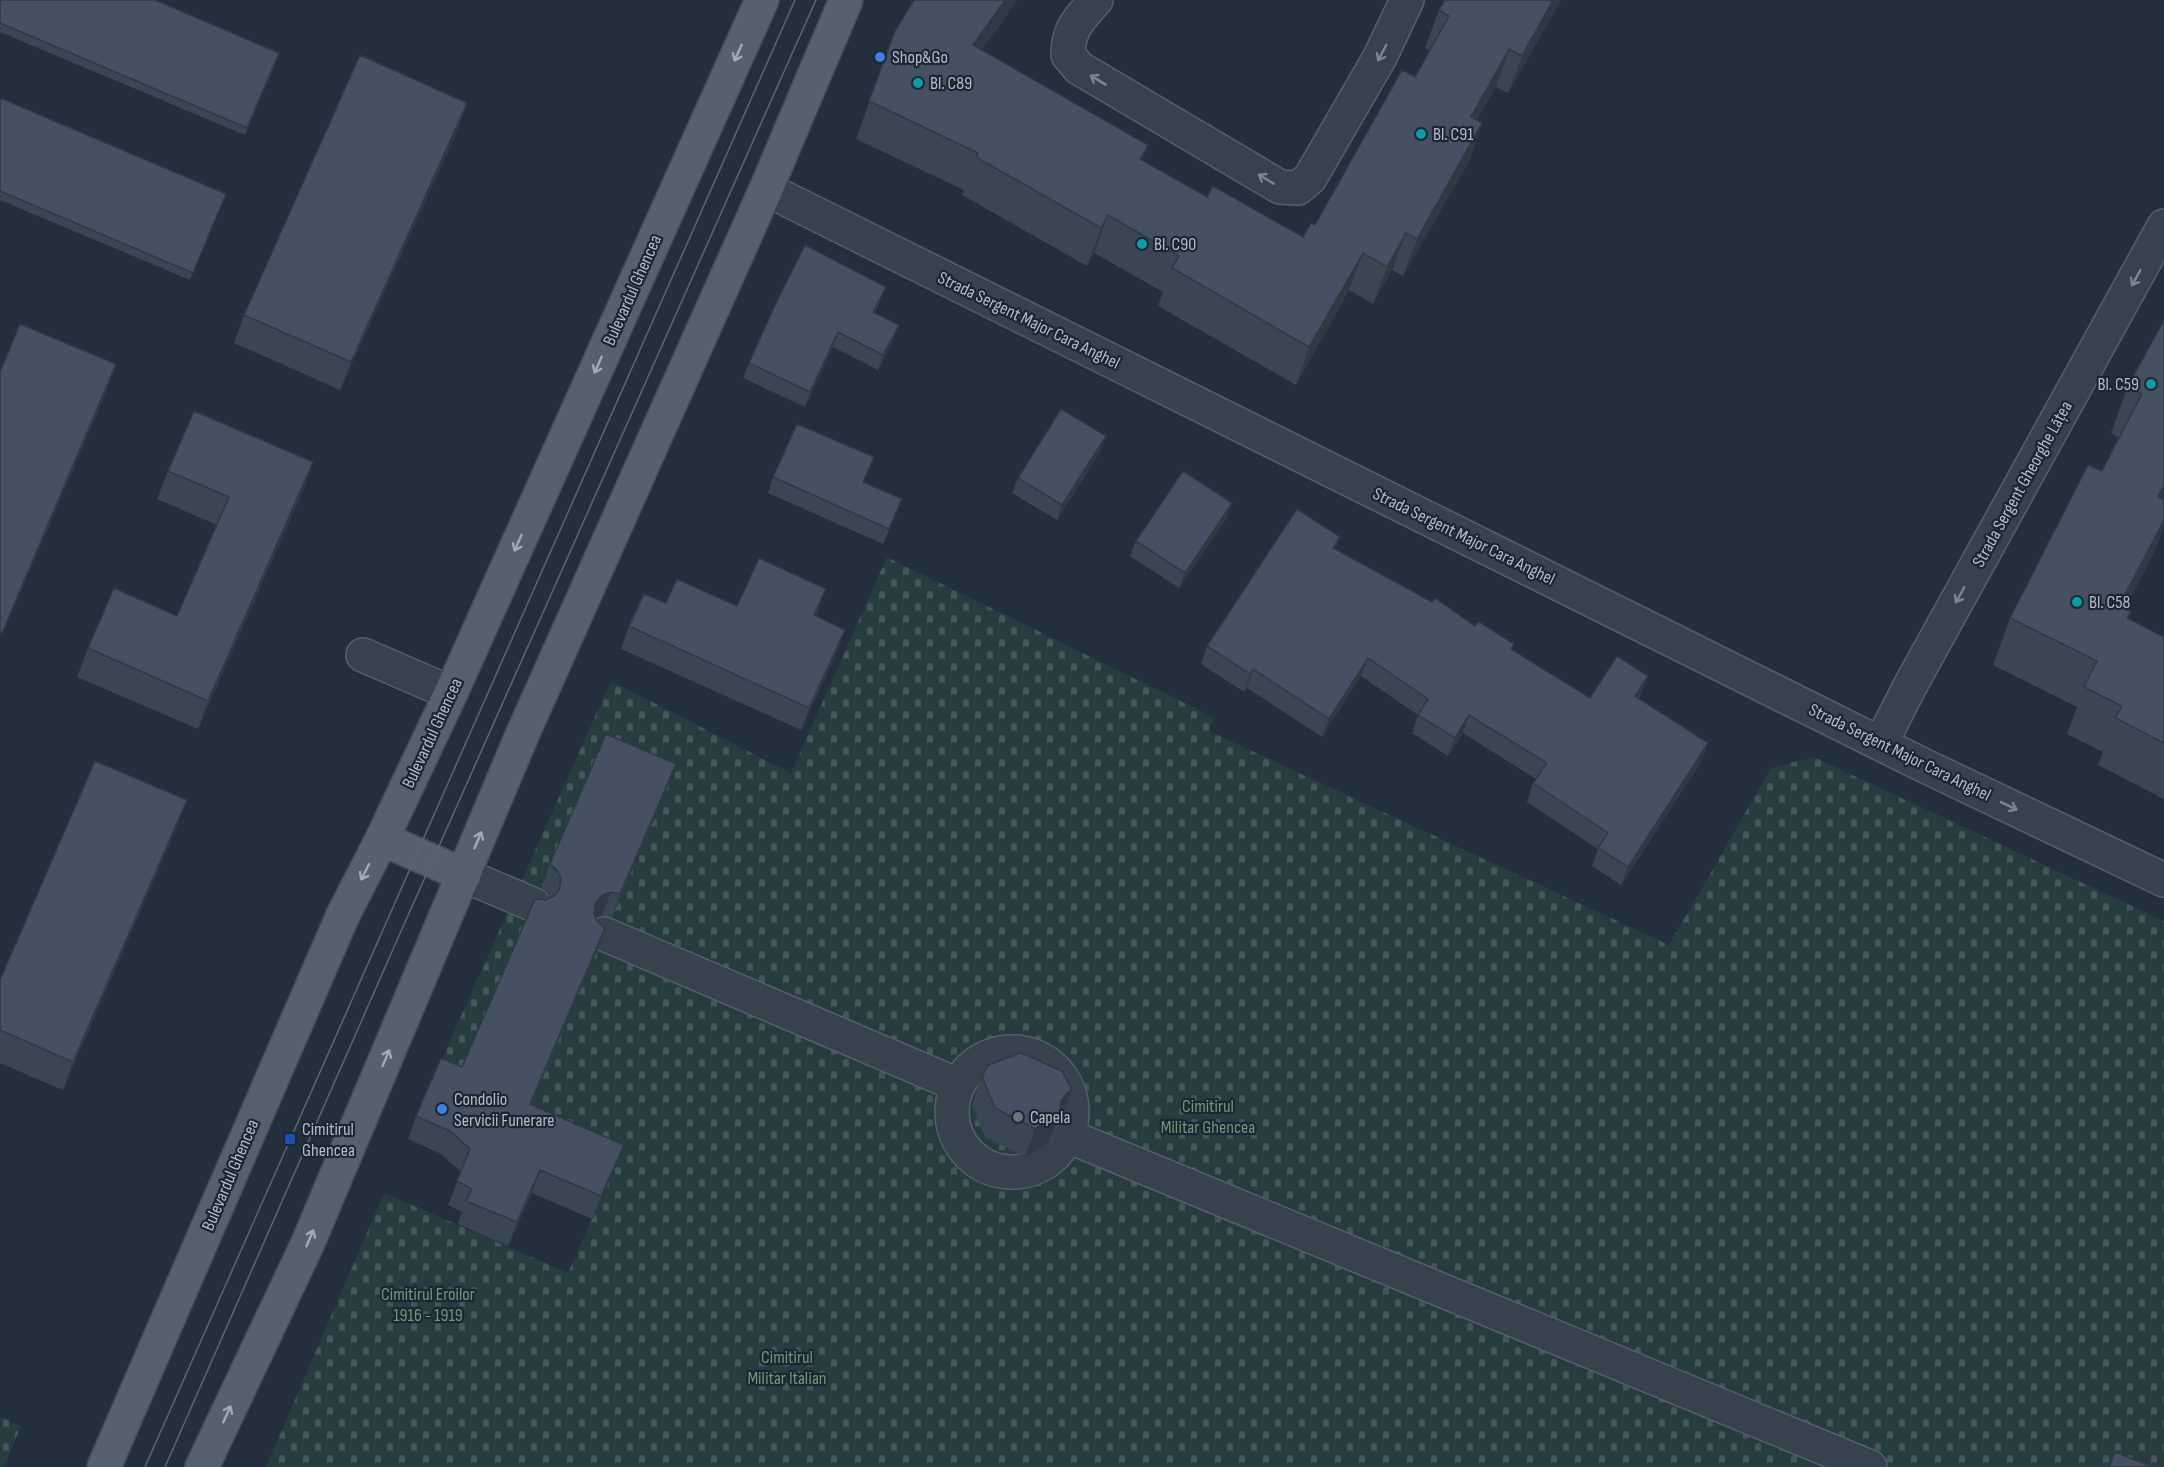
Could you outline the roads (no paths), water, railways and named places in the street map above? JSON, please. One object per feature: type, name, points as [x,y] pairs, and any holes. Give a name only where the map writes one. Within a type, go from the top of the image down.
[{"type":"main road","name":"Bulevardul Ghencea","points":[[104,1467],[343,915],[382,839],[451,693],[762,0]]},
{"type":"main road","points":[[202,1467],[307,1245],[523,733],[766,189],[846,0]]},
{"type":"main road","points":[[382,839],[464,875]]},
{"type":"street","points":[[1096,0],[1076,22],[1068,40],[1068,55],[1078,68],[1280,187],[1298,188],[1310,178],[1380,57],[1407,0]]},
{"type":"street","name":"Strada Sergent Major Cara Anghel","points":[[766,189],[1881,743],[2164,880]]},
{"type":"street","name":"Strada Sergent Gheorghe Lățea","points":[[1881,743],[1910,686],[2164,226]]},
{"type":"street","points":[[363,655],[451,693]]},
{"type":"street","points":[[464,875],[534,905]]},
{"type":"street","points":[[604,934],[958,1085]]},
{"type":"street","points":[[1008,1051],[1028,1053],[1047,1062],[1062,1076],[1071,1095],[1073,1116],[1068,1136],[1056,1154],[1038,1166],[1018,1172],[996,1170],[977,1161],[962,1146],[954,1127],[952,1106],[958,1085],[970,1068],[987,1056],[1008,1051]]},
{"type":"street","points":[[1068,1136],[1870,1467]]},
{"type":"tram line","points":[[145,1467],[795,0]]},
{"type":"tram line","points":[[165,1467],[816,0]]},
{"type":"place","name":"Shop&Go","points":[[880,57]]},
{"type":"place","name":"Bl. C89","points":[[918,83]]},
{"type":"place","name":"Bl. C91","points":[[1421,134]]},
{"type":"place","name":"Bl. C90","points":[[1142,244]]},
{"type":"place","name":"Bl. C59","points":[[2151,384]]},
{"type":"place","name":"Bl. C58","points":[[2077,602]]},
{"type":"place","name":"Condolio Servicii Funerare","points":[[442,1109]]},
{"type":"place","name":"Capela","points":[[1018,1117]]},
{"type":"place","name":"Cimitirul Ghencea","points":[[290,1139]]},
{"type":"park label","name":"Cimitirul Militar Ghencea","points":[[1208,1116]]},
{"type":"park label","name":"Cimitirul Eroilor 1916 - 1919","points":[[428,1304]]},
{"type":"park label","name":"Cimitirul Militar Italian","points":[[787,1367]]}]
